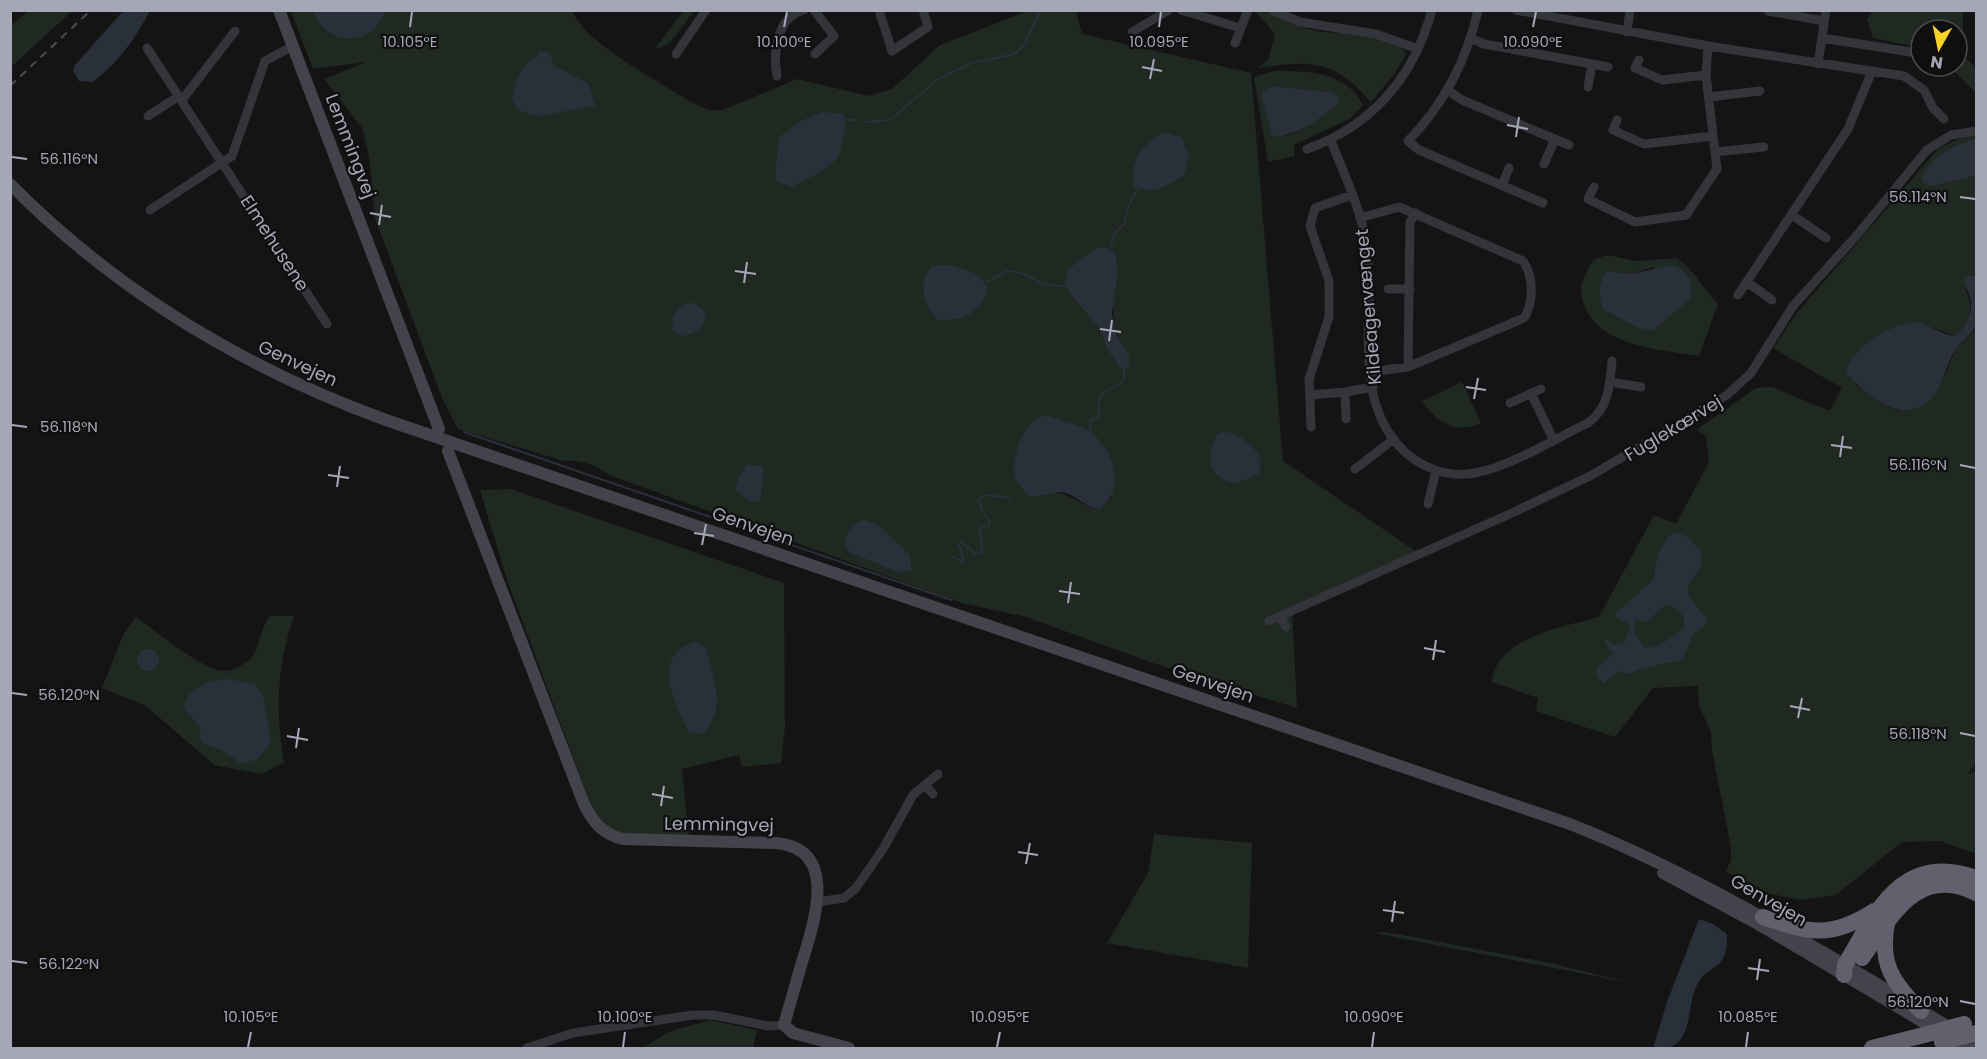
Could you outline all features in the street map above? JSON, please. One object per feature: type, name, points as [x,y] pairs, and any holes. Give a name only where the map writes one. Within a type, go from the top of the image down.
[{"type":"highway","points":[[1847,970],[1901,884],[1926,873],[1953,872],[1977,878]]},
{"type":"highway","points":[[1763,917],[1797,928],[1822,932],[1882,915],[1922,890],[1958,887],[1977,893]]},
{"type":"highway","points":[[1882,915],[1886,963],[1895,982],[1921,1011]]},
{"type":"highway","points":[[1872,1048],[1931,1039],[1972,1026]]},
{"type":"highway","points":[[1913,1048],[1931,1039]]},
{"type":"street","name":"Lemmingvej","points":[[279,10],[439,429]]},
{"type":"street","points":[[676,54],[706,10]]},
{"type":"street","points":[[777,76],[776,48],[779,33],[785,23],[804,10]]},
{"type":"street","points":[[814,10],[834,36],[814,54]]},
{"type":"street","points":[[879,10],[892,51],[928,27],[923,10]]},
{"type":"street","points":[[1132,32],[1169,10]]},
{"type":"street","points":[[1180,10],[1240,28]]},
{"type":"street","points":[[1235,43],[1248,10]]},
{"type":"street","points":[[1272,10],[1300,22],[1376,34],[1418,49]]},
{"type":"street","points":[[1307,150],[1330,141],[1366,117],[1387,98],[1400,82],[1418,49],[1432,10]]},
{"type":"street","points":[[1478,10],[1470,38],[1449,91],[1427,121],[1408,141],[1419,150],[1543,203]]},
{"type":"street","points":[[1516,10],[1708,46],[1904,76],[1924,90],[1933,108],[1944,119]]},
{"type":"street","points":[[1627,32],[1630,10]]},
{"type":"street","points":[[1767,11],[1825,16],[1818,64]]},
{"type":"street","points":[[148,116],[181,98],[236,31]]},
{"type":"street","points":[[1470,38],[1484,44],[1608,67]]},
{"type":"street","points":[[1822,38],[1909,52]]},
{"type":"street","points":[[150,210],[223,162],[234,150],[265,62],[293,46]]},
{"type":"street","points":[[1594,187],[1588,200],[1635,222],[1686,215],[1717,169],[1706,75],[1708,46]]},
{"type":"street","name":"Elmehusene","points":[[147,48],[327,324]]},
{"type":"street","points":[[1639,60],[1635,68],[1662,80],[1706,75]]},
{"type":"street","points":[[1588,87],[1592,64]]},
{"type":"street","points":[[1738,295],[1848,129],[1872,71]]},
{"type":"street","points":[[1449,91],[1462,100],[1569,145]]},
{"type":"street","points":[[1709,97],[1760,91]]},
{"type":"street","points":[[1617,120],[1613,130],[1644,144],[1713,136]]},
{"type":"street","name":"Fuglekærvej","points":[[1269,621],[1592,475],[1727,395],[1751,373],[1793,306],[1857,235],[1927,150],[1951,135],[1977,131]]},
{"type":"street","points":[[1544,164],[1555,139]]},
{"type":"street","name":"Kildeagervænget","points":[[1330,141],[1360,218],[1367,251],[1369,288],[1367,338],[1373,387],[1385,423],[1394,439],[1420,464],[1436,471],[1453,474],[1491,469],[1597,417],[1606,401],[1612,361]]},
{"type":"street","points":[[1715,152],[1764,147]]},
{"type":"street","points":[[1502,185],[1509,168]]},
{"type":"street","name":"Genvejen","points":[[10,184],[92,259],[159,308],[242,357],[321,395],[386,420],[1613,841],[1709,887],[1763,917],[1967,1048]]},
{"type":"street","points":[[1311,427],[1309,379],[1329,317],[1329,281],[1310,226],[1315,208],[1352,195]]},
{"type":"street","points":[[1360,218],[1399,207],[1523,261],[1530,271],[1529,310],[1524,318],[1408,367],[1370,372]]},
{"type":"street","points":[[1408,367],[1410,222],[1416,213]]},
{"type":"street","points":[[1792,215],[1826,238]]},
{"type":"street","points":[[1747,282],[1772,300]]},
{"type":"street","points":[[1388,289],[1410,289]]},
{"type":"street","points":[[1610,382],[1641,387]]},
{"type":"street","points":[[1310,395],[1373,387]]},
{"type":"street","points":[[1510,403],[1541,388]]},
{"type":"street","points":[[1345,392],[1346,419]]},
{"type":"street","points":[[1531,393],[1553,439]]},
{"type":"street","points":[[1355,469],[1394,439]]},
{"type":"street","name":"Lemmingvej","points":[[448,451],[581,795],[598,827],[616,838],[632,840],[789,844],[802,850],[810,861],[817,883],[818,902],[784,1025]]},
{"type":"street","points":[[1428,504],[1436,471]]},
{"type":"street","points":[[1280,616],[1286,627]]},
{"type":"street","points":[[818,902],[844,898],[856,888],[883,849],[913,795],[938,774]]},
{"type":"street","points":[[925,785],[933,794]]},
{"type":"street","name":"Genvejen","points":[[1532,812],[1705,895],[1847,970],[1977,1043]]},
{"type":"street","points":[[527,1048],[573,1033],[693,1015],[714,1015],[768,1026],[784,1025],[793,1033],[849,1048]]},
{"type":"shaded area","points":[[313,10],[385,11],[371,32],[360,37],[349,38],[338,37],[328,31],[319,23]]},
{"type":"shaded area","points":[[684,10],[694,11],[670,43],[654,50]]},
{"type":"shaded area","points":[[28,11],[72,11],[11,67],[11,26]]},
{"type":"shaded area","points":[[123,11],[150,11],[132,40],[111,66],[93,82],[79,81],[73,70],[75,65]]},
{"type":"shaded area","points":[[291,11],[572,11],[592,37],[625,62],[708,110],[723,110],[797,79],[869,96],[892,89],[940,45],[1028,11],[1076,11],[1082,34],[1251,73],[1283,461],[1417,552],[1292,607],[1297,708],[1153,663],[1026,617],[962,603],[612,476],[589,464],[564,461],[458,429],[442,398],[375,218],[369,156],[362,128],[324,79],[366,62],[313,69]],"holes":[[[1082,261],[1118,272],[1113,305],[1115,326],[1118,337],[1129,356],[1106,347],[1101,330],[1071,295],[1067,270]],[[1069,424],[1085,429],[1107,451],[1111,498],[1100,509],[1051,492]]]},
{"type":"shaded area","points":[[1255,11],[1267,13],[1311,30],[1358,35],[1393,43],[1406,54],[1393,76],[1371,102],[1345,77],[1320,66],[1293,64],[1258,68],[1268,60],[1275,34]]},
{"type":"shaded area","points":[[1874,11],[1963,11],[1963,18],[1909,18],[1909,46],[1873,38],[1867,19]]},
{"type":"shaded area","points":[[538,51],[546,52],[551,56],[553,65],[589,84],[595,106],[538,116],[518,110],[512,99],[517,80],[522,69],[537,57]]},
{"type":"shaded area","points":[[1969,61],[1976,68],[1976,93],[1961,78],[1969,78]]},
{"type":"shaded area","points":[[1274,71],[1325,75],[1347,85],[1363,105],[1349,119],[1294,145],[1295,156],[1268,162],[1254,77]],"holes":[[[1273,86],[1332,92],[1337,105],[1301,130],[1287,136]]]},
{"type":"shaded area","points":[[1273,86],[1332,92],[1339,98],[1337,105],[1299,131],[1282,136],[1272,136],[1261,93]]},
{"type":"shaded area","points":[[822,112],[844,114],[846,126],[838,158],[822,171],[791,187],[777,182],[775,178],[779,137],[801,121]]},
{"type":"shaded area","points":[[1165,132],[1182,138],[1189,157],[1184,175],[1154,190],[1134,187],[1133,169],[1139,154],[1157,136]]},
{"type":"shaded area","points":[[1976,135],[1976,140],[1971,140],[1933,186],[1976,176],[1976,276],[1969,275],[1965,289],[1970,301],[1967,320],[1955,336],[1934,328],[1855,384],[1881,403],[1898,410],[1944,376],[1957,347],[1974,331],[1976,321],[1976,763],[1967,775],[1976,771],[1976,854],[1940,841],[1902,842],[1836,895],[1802,900],[1760,892],[1726,871],[1731,860],[1731,847],[1712,751],[1711,732],[1699,706],[1698,686],[1653,688],[1615,737],[1536,711],[1538,698],[1492,682],[1496,667],[1505,654],[1534,636],[1599,617],[1654,515],[1676,524],[1709,462],[1706,436],[1696,430],[1756,388],[1772,387],[1830,411],[1842,388],[1773,348],[1796,314],[1938,149],[1960,138]]},
{"type":"shaded area","points":[[1976,140],[1976,176],[1933,186],[1924,183],[1922,177],[1931,163],[1949,150]]},
{"type":"shaded area","points":[[1097,248],[1105,248],[1115,253],[1118,272],[1112,314],[1117,336],[1129,356],[1129,366],[1121,369],[1106,347],[1101,330],[1071,295],[1065,284],[1067,270]]},
{"type":"shaded area","points":[[1607,255],[1635,261],[1677,258],[1689,269],[1718,304],[1699,356],[1663,351],[1625,341],[1595,323],[1585,308],[1581,286],[1592,262]],"holes":[[[1653,267],[1690,299],[1653,331],[1607,271],[1632,274]]]},
{"type":"shaded area","points":[[952,265],[976,274],[987,286],[985,295],[977,308],[964,317],[938,320],[926,300],[924,279],[932,266]]},
{"type":"shaded area","points":[[1671,265],[1682,269],[1689,277],[1692,288],[1690,299],[1653,331],[1636,327],[1602,308],[1600,289],[1607,271],[1632,274]]},
{"type":"shaded area","points":[[1969,275],[1976,276],[1978,305],[1976,323],[1973,331],[1953,354],[1932,398],[1910,410],[1898,409],[1874,398],[1846,372],[1849,363],[1865,345],[1887,330],[1898,326],[1920,323],[1955,336],[1970,313],[1971,302],[1964,279]]},
{"type":"shaded area","points":[[694,303],[702,309],[706,316],[697,330],[681,336],[672,330],[673,316],[683,304]]},
{"type":"shaded area","points":[[1462,382],[1481,423],[1462,428],[1440,420],[1422,401]]},
{"type":"shaded area","points":[[1045,415],[1086,429],[1104,446],[1110,456],[1115,478],[1113,489],[1109,500],[1100,509],[1090,507],[1061,492],[1038,496],[1029,495],[1014,477],[1017,449],[1024,432],[1037,419]]},
{"type":"shaded area","points":[[1227,432],[1253,447],[1260,459],[1258,474],[1235,482],[1217,475],[1211,462],[1211,448],[1218,433]]},
{"type":"shaded area","points":[[747,465],[761,466],[764,471],[760,502],[750,501],[735,490],[739,476]]},
{"type":"shaded area","points":[[511,489],[784,583],[785,726],[781,763],[742,767],[739,755],[682,769],[689,837],[618,835],[595,816],[507,580],[480,490]]},
{"type":"shaded area","points":[[863,520],[878,525],[910,555],[911,570],[898,572],[851,553],[846,548],[847,534]]},
{"type":"shaded area","points":[[1678,533],[1688,537],[1701,551],[1701,565],[1688,589],[1693,602],[1708,621],[1705,626],[1693,634],[1683,659],[1629,674],[1619,671],[1604,683],[1596,677],[1597,668],[1614,653],[1605,644],[1606,639],[1616,645],[1624,643],[1631,626],[1615,616],[1653,580],[1658,554],[1669,535]],"holes":[[[1667,605],[1678,609],[1684,619],[1684,629],[1659,645],[1644,647],[1635,633],[1635,621],[1637,619],[1643,623]]]},
{"type":"shaded area","points":[[270,616],[294,616],[284,652],[279,688],[279,725],[284,762],[262,774],[214,765],[146,706],[102,688],[124,633],[136,617],[199,662],[218,670],[227,671],[244,664],[251,658]]},
{"type":"shaded area","points":[[695,641],[707,649],[717,703],[711,723],[704,733],[690,733],[673,696],[669,675],[675,654]]},
{"type":"shaded area","points":[[144,649],[152,649],[159,656],[159,664],[152,671],[144,671],[137,664],[137,656]]},
{"type":"shaded area","points":[[227,679],[255,684],[263,696],[271,739],[269,746],[256,760],[240,763],[220,749],[204,744],[199,738],[201,729],[184,708],[186,701],[194,691],[213,681]]},
{"type":"shaded area","points":[[1154,834],[1252,843],[1248,968],[1107,943],[1148,873]]},
{"type":"shaded area","points":[[1699,919],[1713,924],[1727,934],[1724,956],[1717,966],[1706,973],[1696,987],[1682,1037],[1676,1044],[1666,1048],[1653,1048],[1667,1002]]},
{"type":"shaded area","points":[[1386,932],[1551,963],[1636,984],[1374,933]]},
{"type":"shaded area","points":[[710,1020],[757,1030],[753,1048],[643,1048],[668,1032]]},
{"type":"waterway","points":[[867,122],[890,120],[937,80],[972,63],[1015,54],[1025,44],[1040,10]]},
{"type":"waterway","points":[[847,120],[855,120]]},
{"type":"waterway","points":[[1109,250],[1116,232],[1124,224],[1129,204],[1138,189]]},
{"type":"waterway","points":[[984,282],[1010,271],[1024,274],[1048,285],[1066,286]]},
{"type":"waterway","points":[[1124,369],[1124,379]]},
{"type":"waterway","points":[[1090,434],[1091,420],[1100,416],[1098,405],[1101,395],[1122,382]]},
{"type":"waterway","points":[[464,432],[951,600]]},
{"type":"waterway","points":[[953,557],[964,562],[959,545],[961,542],[976,554],[983,553],[979,529],[989,525],[990,521],[982,511],[979,499],[987,495],[1010,498]]},
{"type":"railway","points":[[10,86],[91,10]]}]
